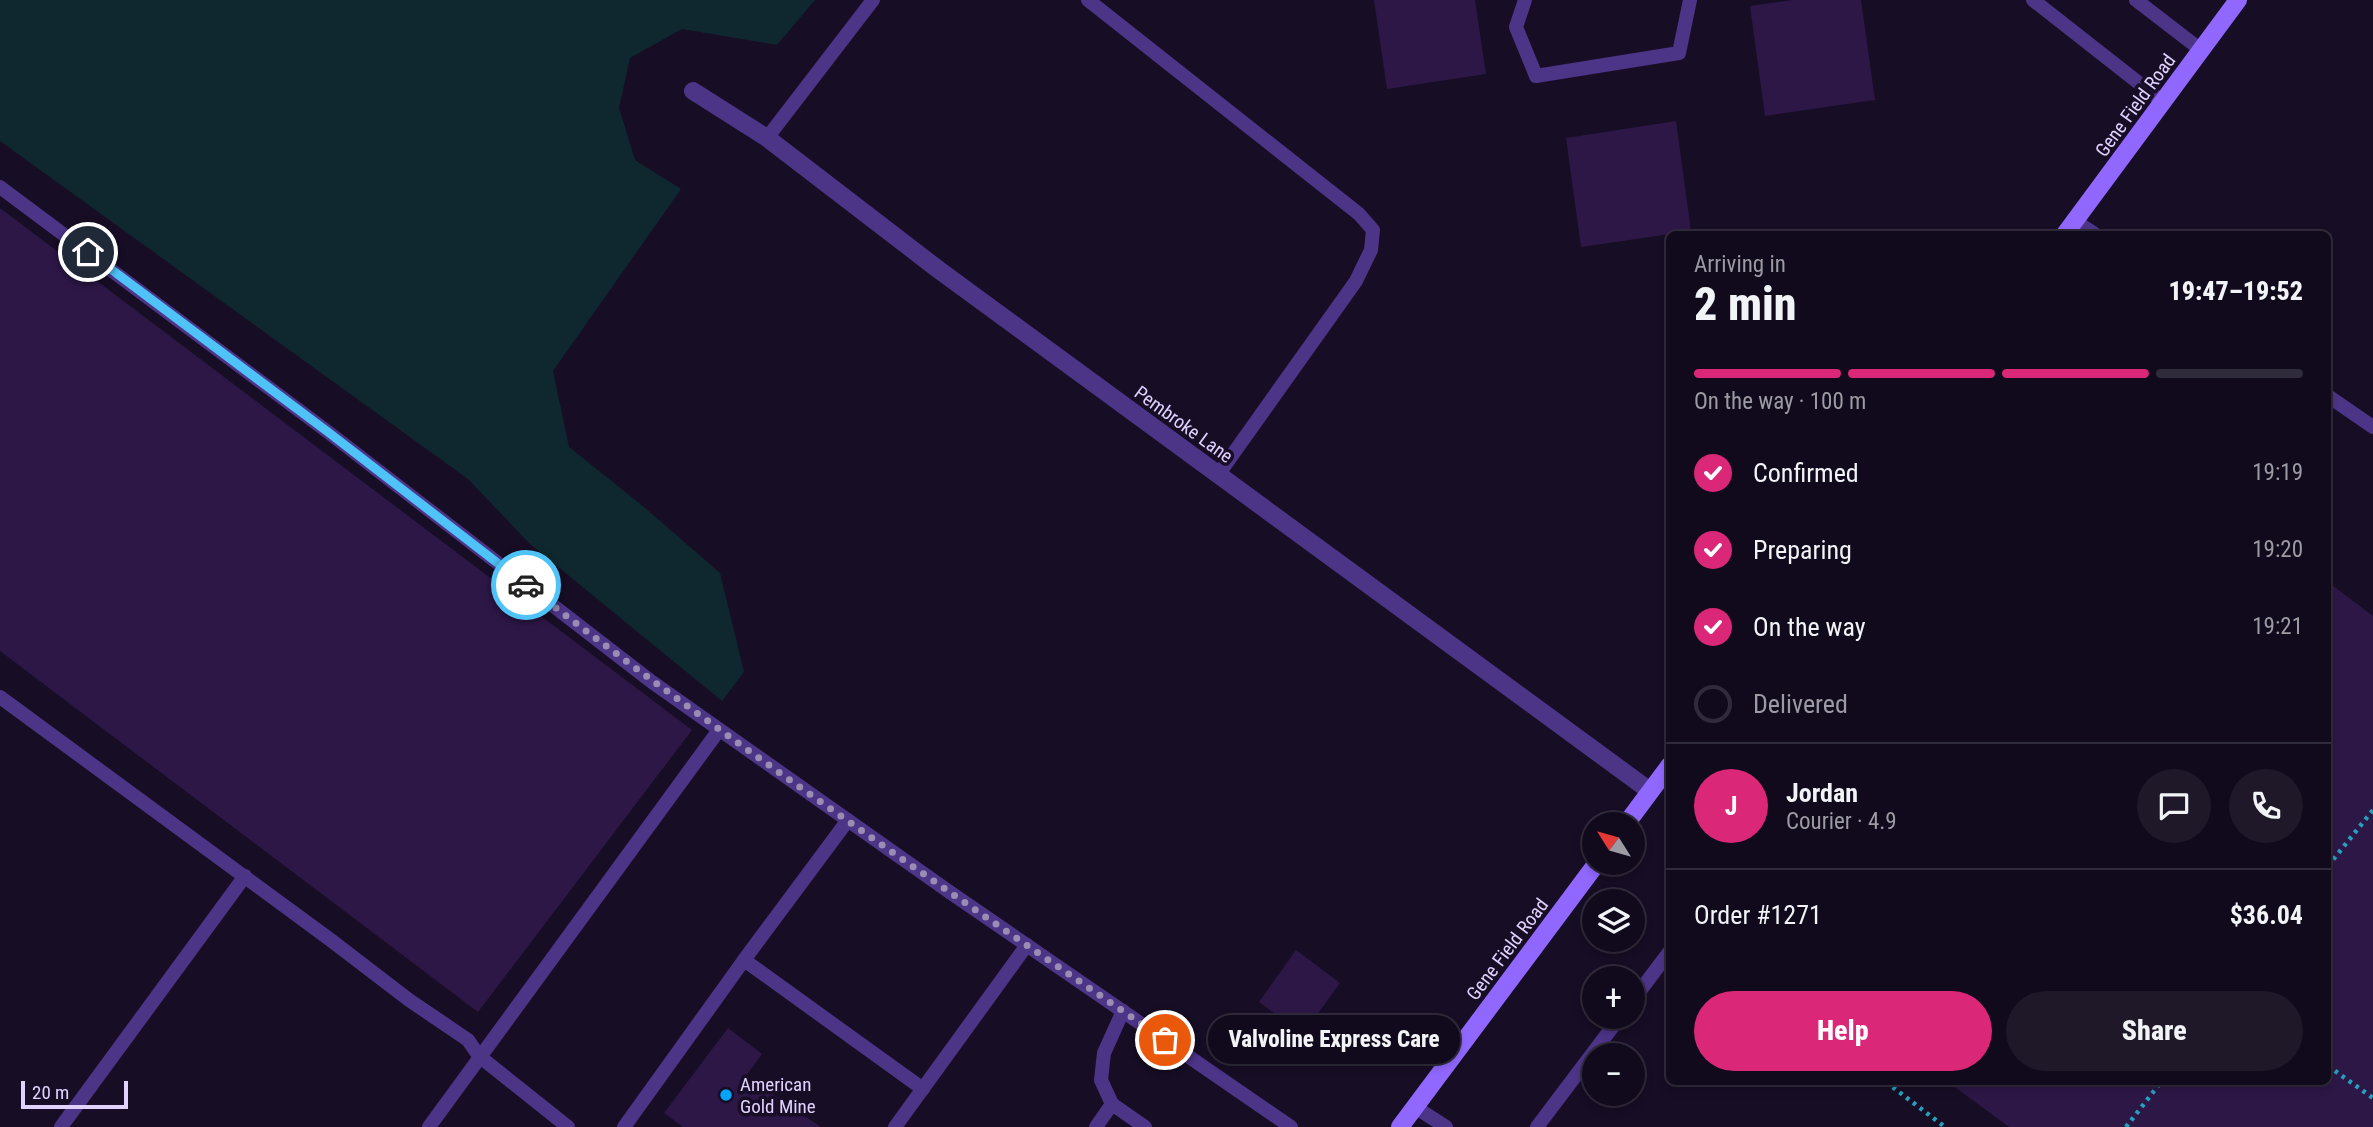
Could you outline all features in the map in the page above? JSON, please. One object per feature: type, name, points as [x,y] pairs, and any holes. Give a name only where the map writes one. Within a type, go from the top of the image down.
[{"type":"street","name":"Gene Field Road","points":[[2070,228],[2238,0]]},
{"type":"street","name":"Pembroke Lane","points":[[693,91],[766,138],[939,270],[1650,791]]},
{"type":"street","points":[[1635,812],[1666,770]]},
{"type":"street","name":"Gene Field Road","points":[[1400,1127],[1588,875]]},
{"type":"lane","points":[[766,138],[873,0]]},
{"type":"lane","points":[[1088,0],[1359,214],[1373,230],[1371,250],[1356,281],[1218,475]]},
{"type":"lane","points":[[1525,0],[1516,27],[1536,76],[1679,53],[1690,0]]},
{"type":"lane","points":[[2033,0],[2164,102]]},
{"type":"lane","points":[[2136,0],[2201,50]]},
{"type":"lane","points":[[0,187],[317,423],[652,682],[1291,1127]]},
{"type":"lane","points":[[2331,398],[2373,428]]},
{"type":"lane","points":[[0,697],[409,1000],[468,1040],[480,1056],[568,1127]]},
{"type":"lane","points":[[429,1127],[719,730]]},
{"type":"lane","points":[[624,1127],[848,820]]},
{"type":"lane","points":[[61,1127],[245,876]]},
{"type":"lane","points":[[895,1127],[1027,945]]},
{"type":"lane","points":[[1645,984],[1666,956]]},
{"type":"lane","points":[[744,960],[923,1089]]},
{"type":"lane","points":[[1123,1011],[1104,1053],[1101,1080],[1112,1104],[1145,1127]]},
{"type":"lane","points":[[1537,1127],[1611,1029]]},
{"type":"lane","points":[[1097,1127],[1112,1104]]},
{"type":"lane","points":[[1415,1107],[1446,1127]]},
{"type":"path","points":[[2331,862],[2373,810]]},
{"type":"path","points":[[2331,1068],[2373,1098]]},
{"type":"path","points":[[1889,1085],[1945,1127]]},
{"type":"path","points":[[2126,1127],[2159,1085]]},
{"type":"shaded area","points":[[0,0],[815,0],[777,45],[682,29],[630,58],[619,108],[635,160],[681,189],[553,371],[569,447],[720,573],[744,672],[722,701],[530,544],[468,479],[0,141]]},
{"type":"building","points":[[1374,0],[1475,0],[1486,74],[1387,89]]},
{"type":"building","points":[[1793,0],[1861,0],[1875,100],[1765,116],[1750,6]]},
{"type":"building","points":[[1676,121],[1691,231],[1666,231],[1666,235],[1581,247],[1566,138]]},
{"type":"building","points":[[0,208],[692,730],[478,1012],[0,651]]},
{"type":"building","points":[[2331,584],[2373,616],[2373,1127],[2009,1127],[1952,1085],[2331,1085]]},
{"type":"building","points":[[1296,950],[1340,983],[1303,1034],[1259,1002]]},
{"type":"building","name":"American Gold Mine","points":[[728,1028],[762,1054],[746,1076],[821,1127],[683,1127],[664,1113]]},
{"type":"way so far","points":[[526,585],[652,682],[1165,1040]]},
{"type":"place","name":"Valvoline Express Care","points":[[1165,1040]]},
{"type":"place","name":"American Gold Mine","points":[[726,1095]]},
{"type":"route","points":[[88,252],[526,585]]}]
